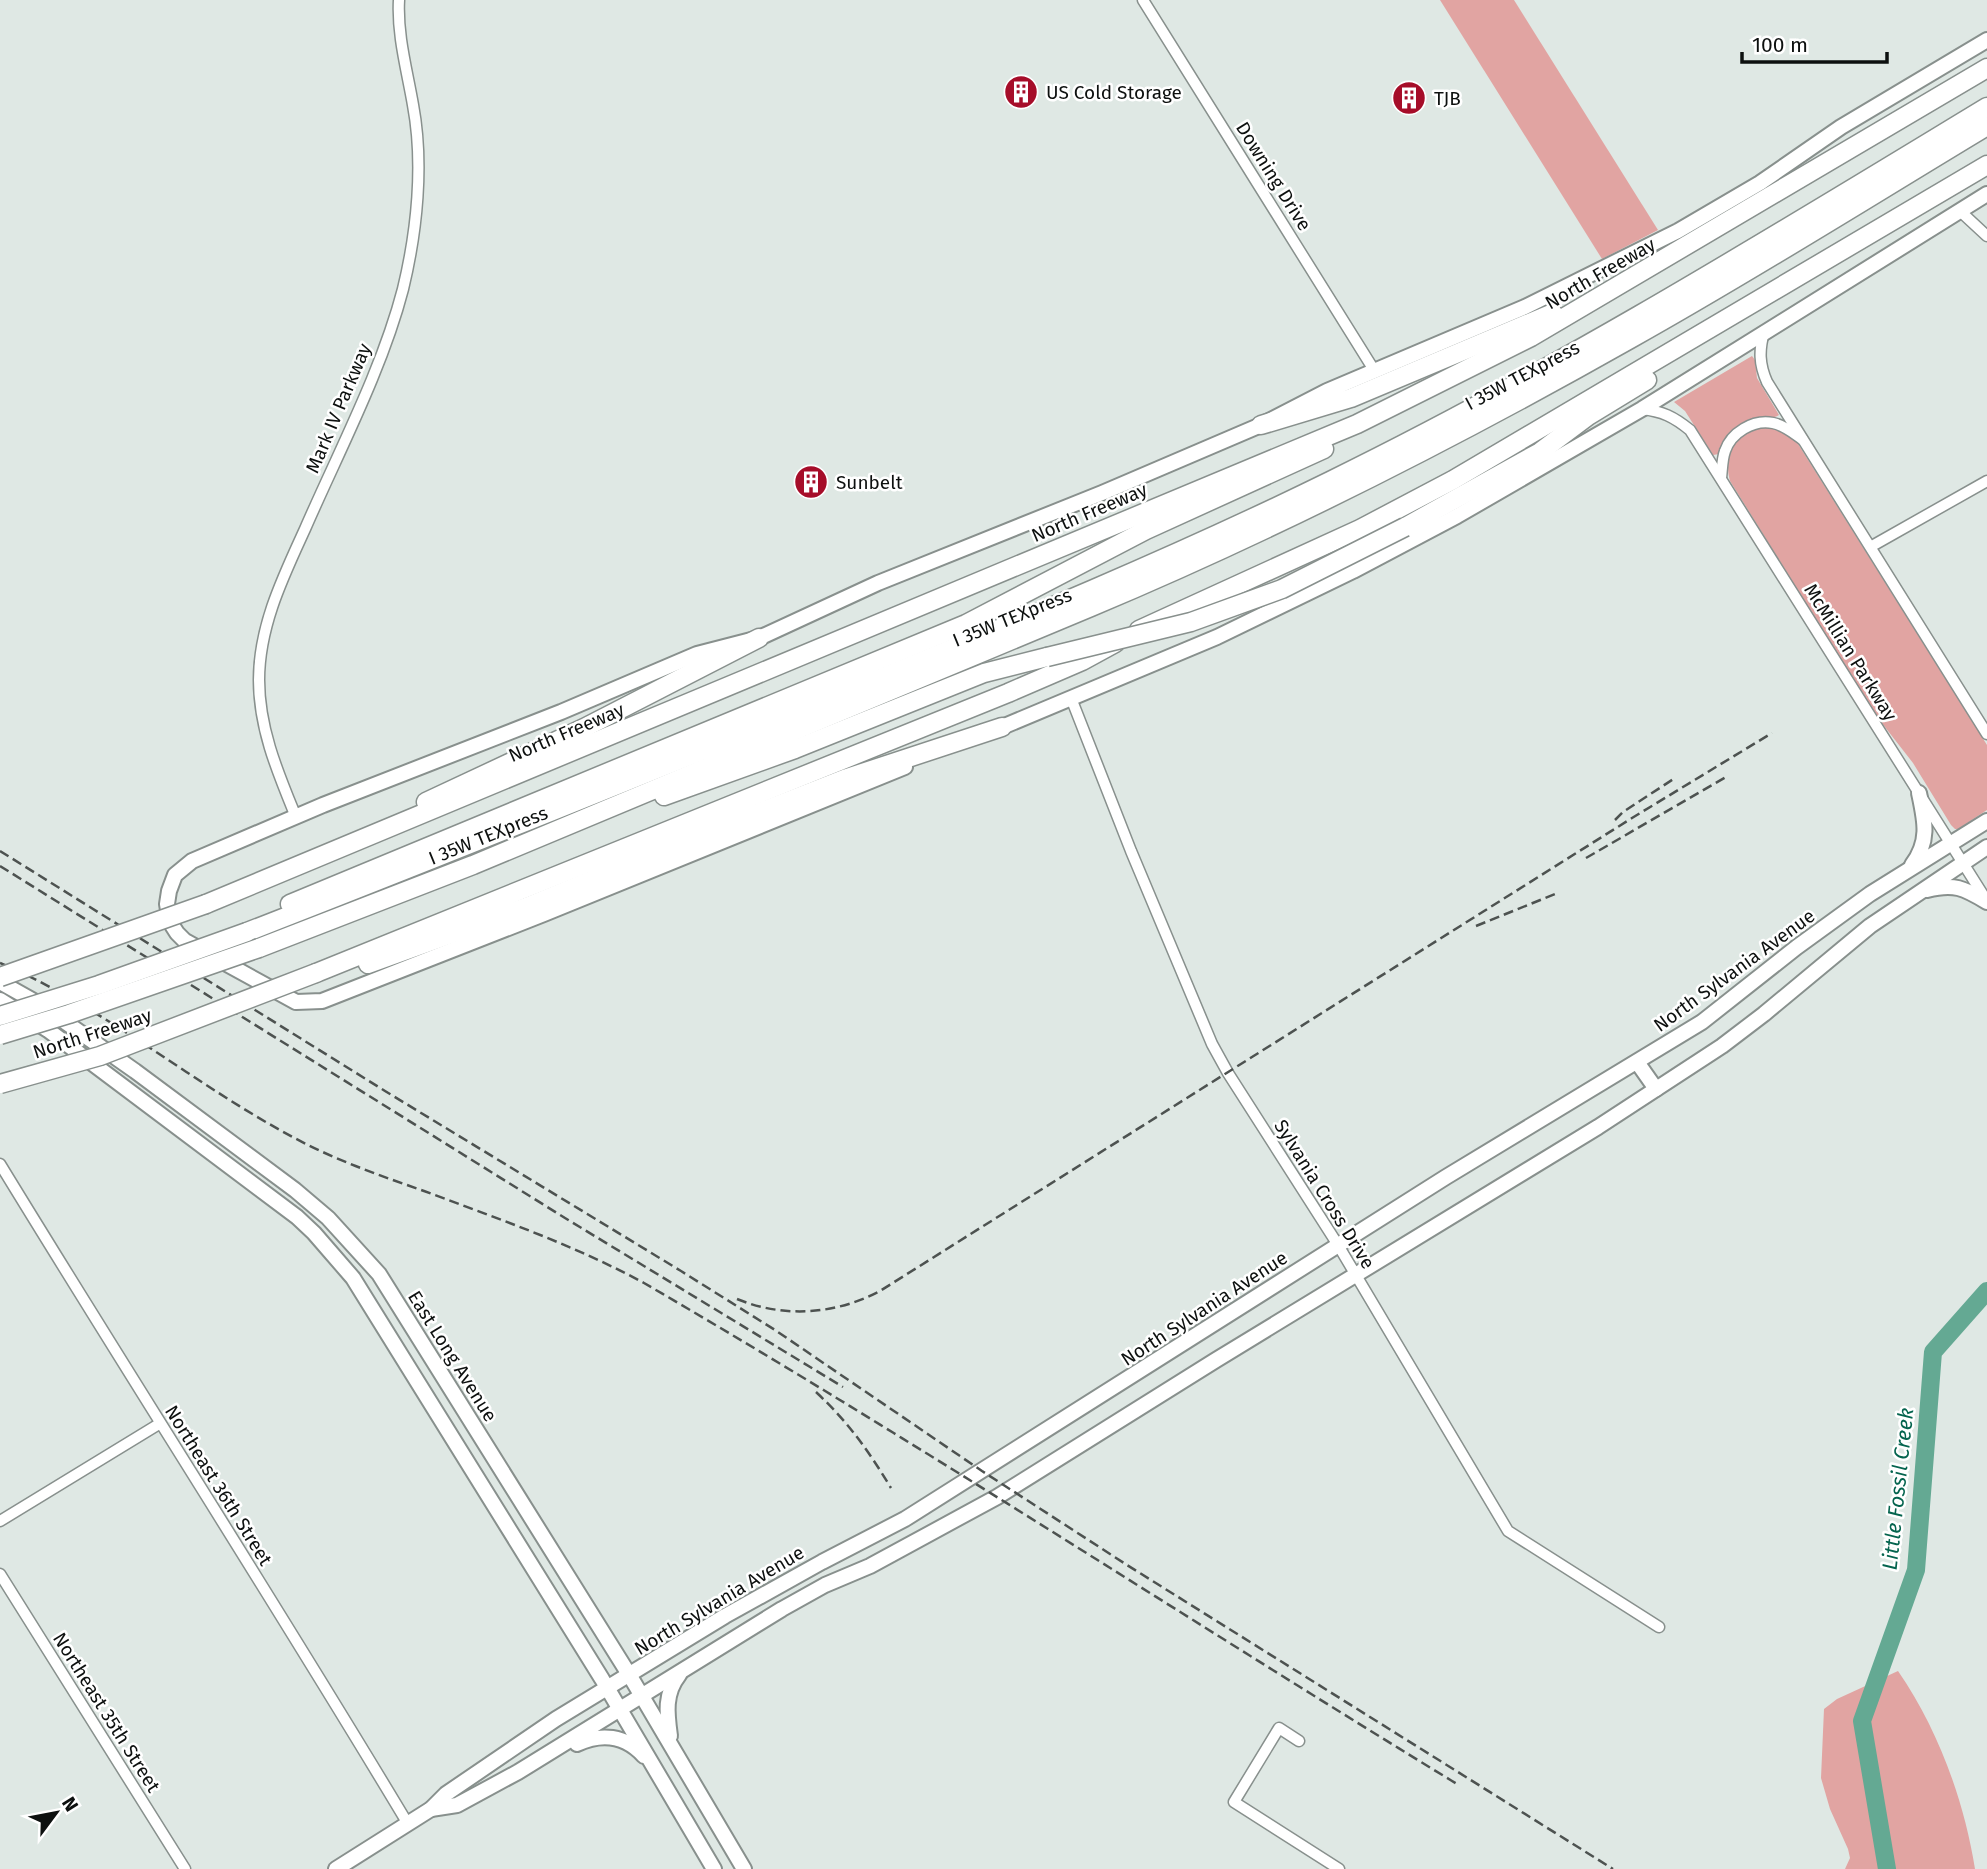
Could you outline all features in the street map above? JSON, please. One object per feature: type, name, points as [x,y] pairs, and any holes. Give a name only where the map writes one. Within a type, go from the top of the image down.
[{"type":"highway","name":"North Freeway","points":[[0,980],[206,904],[1357,424],[1496,355],[1584,306],[1987,68]]},
{"type":"highway","name":"I 35W TEXpress","points":[[244,929],[453,852],[976,639],[1220,534],[1333,480],[1559,362],[1987,107]]},
{"type":"highway","name":"I 35W TEXpress","points":[[0,1035],[259,948],[473,865],[1147,584],[1336,495],[1498,412],[1634,337],[1987,126]]},
{"type":"highway","points":[[320,976],[1008,693],[1082,661],[1152,624],[1360,529],[1453,480],[1987,165]]},
{"type":"highway","points":[[473,865],[795,749],[984,673],[1191,622],[1269,594],[1319,572],[1540,452],[1588,416],[1779,297],[1781,286]]},
{"type":"highway","points":[[1261,425],[1351,398],[1562,310],[1584,306]]},
{"type":"highway","points":[[0,1016],[167,961],[244,929],[341,881],[743,718],[966,624],[1146,530],[1343,440],[1357,424]]},
{"type":"highway","points":[[365,838],[407,811],[584,728],[759,638]]},
{"type":"highway","points":[[320,976],[526,907],[847,778],[1002,727]]},
{"type":"highway","name":"North Freeway","points":[[0,1084],[100,1056],[271,991],[298,989],[320,976]]},
{"type":"main road","name":"North Freeway","points":[[1987,40],[1841,127],[1760,183],[1678,230],[1525,307],[1326,391],[1261,425],[1102,493],[878,583],[759,638],[697,654],[192,861],[175,875],[169,891],[167,904],[170,922],[186,941],[296,1002],[322,1001],[557,909],[1217,637],[1353,571],[1457,516],[1642,409],[1987,194]]},
{"type":"main road","points":[[1909,870],[1926,837],[1919,793]]},
{"type":"main road","name":"North Sylvania Avenue","points":[[336,1869],[431,1809],[446,1794],[607,1688],[725,1616],[905,1519],[1338,1245],[1702,1021],[1870,894],[1987,821]]},
{"type":"main road","name":"North Sylvania Avenue","points":[[431,1809],[457,1805],[523,1769],[782,1609],[825,1585],[870,1566],[997,1497],[1493,1193],[1722,1046],[1870,926],[1912,895],[1987,847]]},
{"type":"main road","points":[[1912,895],[1938,888],[1960,887],[1987,901]]},
{"type":"main road","name":"East Long Avenue","points":[[0,980],[41,1005],[135,1071],[310,1203],[379,1274],[630,1676],[744,1869]]},
{"type":"main road","points":[[0,1000],[30,1017],[297,1217],[336,1257],[365,1294],[659,1772],[714,1869]]},
{"type":"main road","points":[[1637,1062],[1656,1089]]},
{"type":"main road","points":[[122,1085],[135,1071]]},
{"type":"main road","points":[[197,1141],[208,1125]]},
{"type":"main road","points":[[458,1446],[479,1433]]},
{"type":"main road","points":[[853,1545],[870,1566]]},
{"type":"main road","points":[[671,1744],[667,1701],[672,1683],[684,1669]]},
{"type":"main road","points":[[506,1754],[523,1769],[589,1738],[603,1736],[629,1743],[659,1772]]},
{"type":"street","name":"Mark IV Parkway","points":[[296,817],[268,745],[262,717],[259,681],[261,652],[265,628],[283,579],[379,359],[403,289],[415,216],[418,162],[414,106],[404,63],[399,0]]},
{"type":"street","name":"Downing Drive","points":[[1143,0],[1374,370]]},
{"type":"street","points":[[1960,211],[1987,236]]},
{"type":"street","points":[[1764,332],[1760,348],[1762,371],[1987,734]]},
{"type":"street","name":"McMillian Parkway","points":[[1642,409],[1661,411],[1690,430],[1987,901]]},
{"type":"street","points":[[1721,479],[1725,450],[1732,438],[1744,428],[1759,423],[1772,423],[1786,428],[1805,441]]},
{"type":"street","points":[[1871,546],[1987,481]]},
{"type":"street","name":"Sylvania Cross Drive","points":[[1071,698],[1212,1044],[1338,1245],[1508,1531],[1659,1627]]},
{"type":"street","name":"Northeast 36th Street","points":[[0,1164],[159,1424],[310,1660],[408,1824]]},
{"type":"street","points":[[0,1521],[159,1424]]},
{"type":"street","name":"Northeast 35th Street","points":[[0,1574],[185,1869]]},
{"type":"street","points":[[1299,1741],[1279,1728],[1234,1802],[1339,1869]]},
{"type":"shaded area","points":[[1440,0],[1514,0],[1658,230],[1602,259]]},
{"type":"shaded area","points":[[1752,356],[1757,378],[1779,415],[1754,418],[1741,424],[1730,434],[1719,454],[1713,455],[1685,411],[1674,402]]},
{"type":"shaded area","points":[[1770,427],[1795,439],[1987,745],[1987,810],[1958,829],[1951,825],[1913,763],[1874,713],[1730,481],[1729,460],[1735,443],[1750,431]]},
{"type":"shaded area","points":[[1898,1671],[1925,1717],[1947,1766],[1964,1817],[1975,1869],[1845,1869],[1850,1858],[1848,1849],[1830,1809],[1821,1778],[1824,1709],[1837,1699]]},
{"type":"waterway","name":"Little Fossil Creek","points":[[1887,1869],[1862,1721],[1916,1570],[1933,1352],[1987,1291]]},
{"type":"railway","points":[[737,1299],[772,1309],[809,1311],[845,1305],[880,1291],[1632,818],[1772,733]]},
{"type":"railway","points":[[1586,858],[1726,777]]},
{"type":"railway","points":[[1615,820],[1675,778]]},
{"type":"railway","points":[[0,851],[775,1330],[982,1471],[1127,1565],[1613,1869]]},
{"type":"railway","points":[[0,866],[565,1218],[843,1387]]},
{"type":"railway","points":[[1476,926],[1555,894]]},
{"type":"railway","points":[[0,963],[79,1004],[229,1100],[306,1144],[364,1169],[536,1233],[644,1283],[849,1405],[1457,1784]]},
{"type":"railway","points":[[816,1392],[857,1437],[891,1488]]},
{"type":"place","name":"US Cold Storage","points":[[1021,92]]},
{"type":"place","name":"TJB","points":[[1409,98]]},
{"type":"place","name":"Sunbelt","points":[[811,482]]}]
